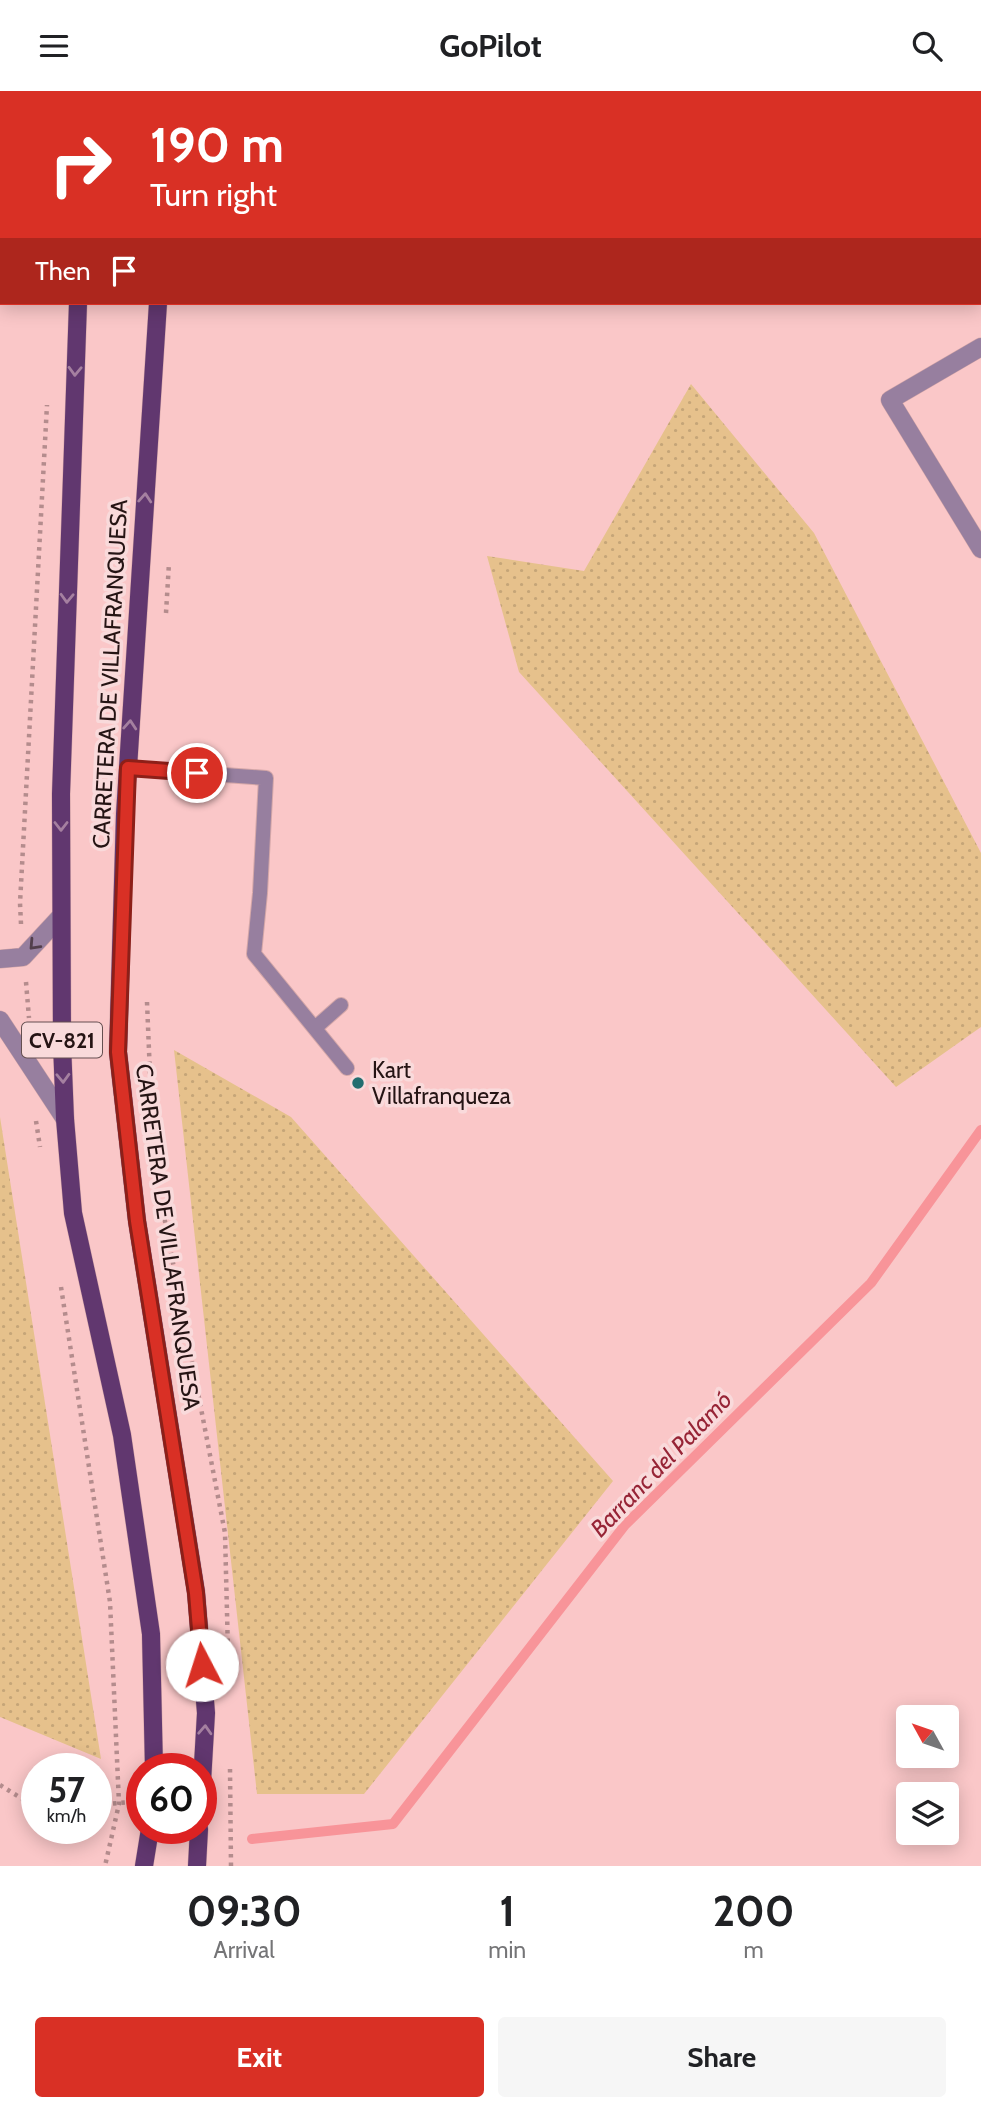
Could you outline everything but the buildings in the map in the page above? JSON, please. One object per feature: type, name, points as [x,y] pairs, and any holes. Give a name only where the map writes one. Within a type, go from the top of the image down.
[{"type":"main road","name":"CARRETERA DE VILLAFRANQUESA","points":[[78,305],[61,794],[65,1119],[73,1213],[122,1435],[151,1634],[154,1753]]},
{"type":"main road","name":"CARRETERA DE VILLAFRANQUESA","points":[[158,305],[128,768],[118,1052],[137,1221],[196,1593],[206,1713],[204,1753]]},
{"type":"main road","points":[[144,1866],[148,1844]]},
{"type":"main road","points":[[197,1866],[199,1844]]},
{"type":"street","points":[[981,347],[890,400],[981,549]]},
{"type":"street","points":[[0,959],[23,957],[61,916]]},
{"type":"street","points":[[0,1020],[65,1119]]},
{"type":"lane","points":[[128,768],[266,778],[254,954],[347,1068]]},
{"type":"lane","points":[[315,1028],[341,1005]]},
{"type":"path","points":[[165,619],[170,551]]},
{"type":"path","points":[[146,993],[151,1103]]},
{"type":"path","points":[[161,1198],[225,1533],[229,1657]]},
{"type":"path","points":[[230,1767],[231,1866]]},
{"type":"path","points":[[0,1785],[21,1798]]},
{"type":"shaded area","points":[[691,384],[814,533],[981,853],[981,1027],[896,1087],[519,672],[487,556],[584,571]]},
{"type":"shaded area","points":[[174,1050],[291,1117],[613,1481],[364,1794],[257,1794]]},
{"type":"shaded area","points":[[0,1117],[100,1753],[87,1753],[0,1717]]},
{"type":"waterway","name":"Barranc del Palamó","points":[[252,1839],[393,1824],[625,1525],[871,1283],[981,1130]]},
{"type":"place","name":"Kart Villafranqueza","points":[[358,1083]]},
{"type":"route","points":[[197,773],[128,768],[118,1052],[137,1221],[196,1593],[202,1665]]}]
